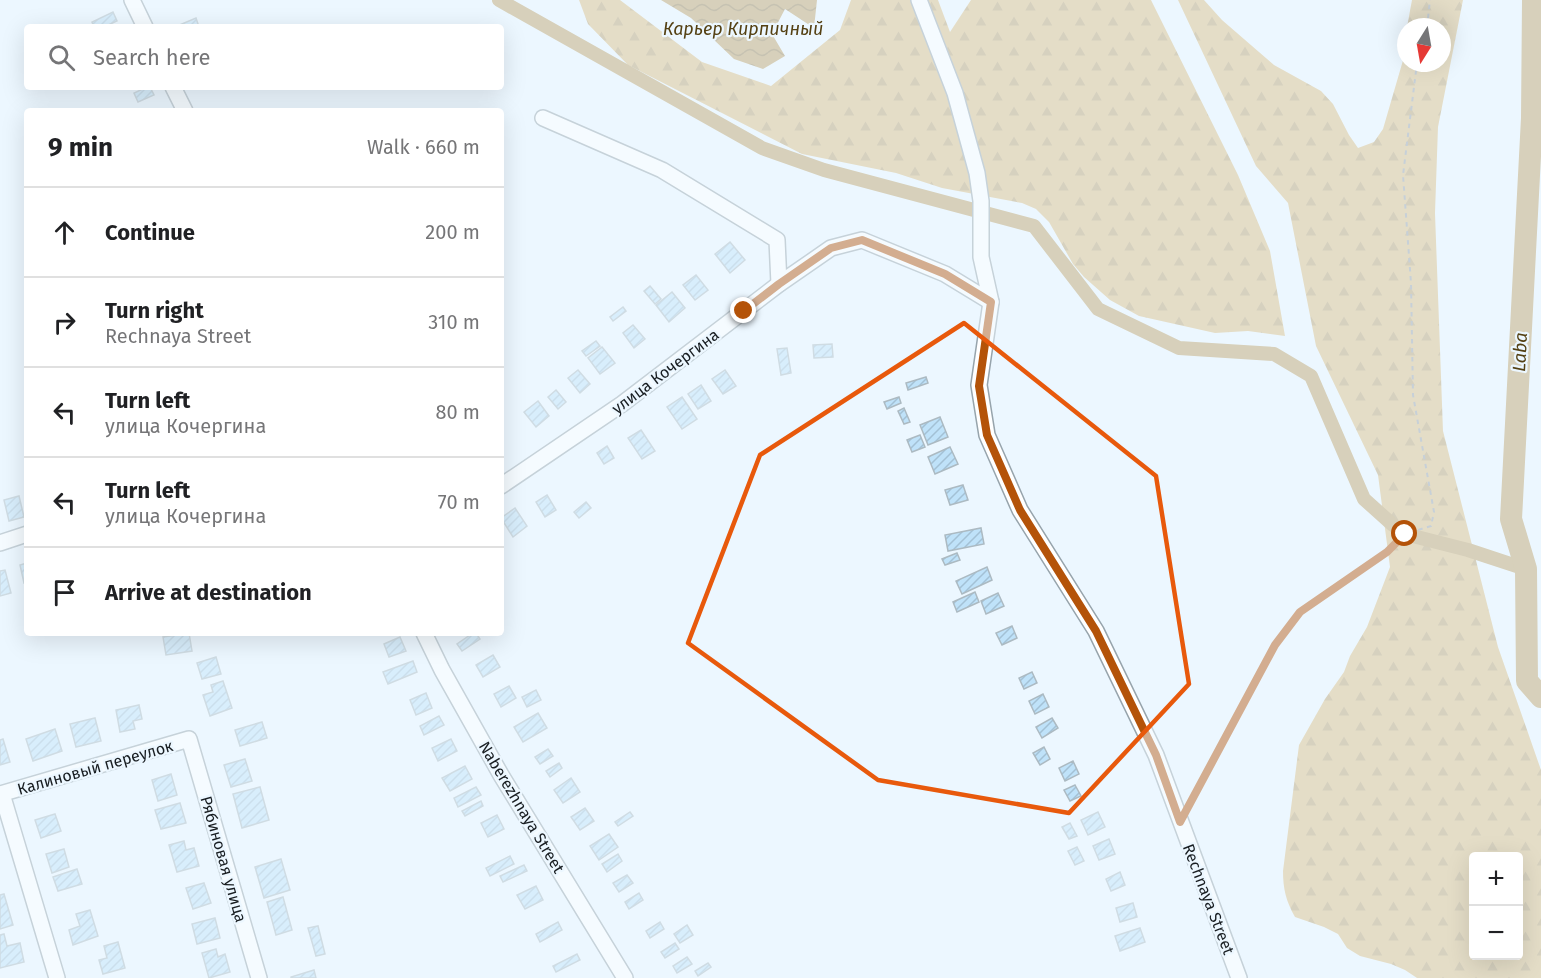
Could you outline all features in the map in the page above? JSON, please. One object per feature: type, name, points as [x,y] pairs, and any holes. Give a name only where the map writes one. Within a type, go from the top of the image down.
[{"type":"street","points":[[132,0],[144,24]]},
{"type":"street","name":"Rechnaya Street","points":[[919,0],[955,93],[981,201],[981,257],[991,302],[979,386],[987,435],[1020,510],[1096,631],[1156,755],[1239,978]]},
{"type":"street","points":[[174,90],[184,108]]},
{"type":"street","points":[[543,118],[662,170],[777,240],[779,284]]},
{"type":"street","name":"улица Кочергина","points":[[504,484],[622,404],[779,284],[831,248],[862,240],[945,274],[991,302]]},
{"type":"street","points":[[0,543],[24,535]]},
{"type":"street","name":"Naberezhnaya Street","points":[[425,636],[501,775],[625,978]]},
{"type":"street","name":"Калиновый переулок","points":[[1,794],[189,739]]},
{"type":"street","name":"Рябиновая улица","points":[[189,739],[259,978]]},
{"type":"street","points":[[1,794],[57,978]]},
{"type":"path","points":[[1428,18],[1430,0]]},
{"type":"path","points":[[1180,822],[1275,645],[1300,612],[1387,552],[1405,534],[1431,526],[1434,512],[1413,395],[1411,283],[1403,175],[1416,72]]},
{"type":"highlighted area","points":[[964,323],[1156,476],[1189,684],[1069,813],[878,780],[688,643],[760,455]]},
{"type":"green space","points":[[579,0],[620,0],[702,62],[771,86],[840,30],[851,0],[938,0],[950,32],[971,0],[1151,0],[1238,175],[1270,251],[1285,336],[1248,331],[1215,333],[1139,316],[1110,300],[1084,277],[1073,264],[1049,222],[1036,209],[1022,203],[942,188],[896,173],[802,154],[628,65],[588,24]]},
{"type":"green space","points":[[1178,0],[1204,0],[1222,20],[1274,65],[1321,91],[1333,104],[1358,148],[1374,142],[1383,129],[1400,72],[1449,72],[1438,127],[1435,213],[1443,431],[1498,647],[1541,770],[1541,978],[1417,978],[1391,964],[1360,956],[1347,948],[1338,934],[1295,917],[1287,900],[1283,871],[1299,745],[1325,699],[1344,672],[1350,656],[1367,627],[1390,567],[1378,475],[1316,346],[1288,203],[1256,166]]},
{"type":"green space","points":[[1412,0],[1463,0],[1451,61],[1451,18],[1409,18]]},
{"type":"water","name":"Карьер Кирпичный","points":[[661,0],[817,0],[814,28],[785,9],[772,34],[785,56],[763,69],[734,59],[691,18]]},
{"type":"building","points":[[113,12],[117,21],[110,24],[93,24],[92,22]]},
{"type":"building","points":[[196,18],[198,24],[182,24]]},
{"type":"building","points":[[140,90],[152,90],[154,95],[138,102],[134,93]]},
{"type":"building","points":[[730,242],[745,260],[730,273],[715,254]]},
{"type":"building","points":[[696,275],[708,290],[695,300],[683,285]]},
{"type":"building","points":[[650,286],[661,299],[655,304],[644,291]]},
{"type":"building","points":[[672,292],[685,308],[669,322],[656,305]]},
{"type":"building","points":[[623,307],[626,311],[613,321],[610,317]]},
{"type":"building","points":[[633,325],[645,339],[634,348],[623,333]]},
{"type":"building","points":[[596,341],[600,346],[586,356],[582,351]]},
{"type":"building","points":[[832,344],[833,357],[814,358],[813,345]]},
{"type":"building","points":[[602,347],[615,363],[600,374],[588,358]]},
{"type":"building","points":[[787,348],[791,373],[781,375],[777,349]]},
{"type":"building","points":[[578,370],[590,384],[580,393],[568,378]]},
{"type":"building","points":[[725,370],[736,386],[723,394],[712,379]]},
{"type":"building","points":[[926,377],[928,383],[908,390],[906,383]]},
{"type":"building","points":[[701,385],[711,401],[698,409],[688,394]]},
{"type":"building","points":[[556,390],[566,402],[558,409],[548,397]]},
{"type":"building","points":[[682,397],[697,419],[682,429],[667,407]]},
{"type":"building","points":[[899,397],[901,403],[887,409],[884,402]]},
{"type":"building","points":[[538,401],[549,416],[536,427],[524,412]]},
{"type":"building","points":[[904,408],[910,422],[904,424],[898,411]]},
{"type":"building","points":[[940,417],[948,437],[928,445],[920,425]]},
{"type":"building","points":[[641,430],[655,451],[642,459],[628,438]]},
{"type":"building","points":[[920,435],[925,447],[912,452],[907,440]]},
{"type":"building","points":[[607,446],[614,458],[604,464],[597,453]]},
{"type":"building","points":[[950,447],[958,464],[935,474],[928,457]]},
{"type":"building","points":[[963,485],[968,500],[950,505],[945,490]]},
{"type":"building","points":[[547,495],[556,510],[545,517],[536,502]]},
{"type":"building","points":[[19,496],[24,517],[9,521],[4,500]]},
{"type":"building","points":[[586,502],[591,508],[579,518],[574,512]]},
{"type":"building","points":[[515,508],[527,526],[513,537],[504,523],[504,516]]},
{"type":"building","points":[[981,528],[984,544],[948,551],[945,535]]},
{"type":"building","points":[[957,553],[960,560],[945,565],[942,559]]},
{"type":"building","points":[[24,564],[24,583],[20,565]]},
{"type":"building","points":[[987,567],[992,580],[962,594],[956,581]]},
{"type":"building","points":[[5,570],[11,593],[0,596],[0,571]]},
{"type":"building","points":[[975,592],[979,602],[957,612],[953,602]]},
{"type":"building","points":[[998,593],[1004,606],[986,614],[981,601]]},
{"type":"building","points":[[1012,626],[1017,638],[1002,645],[996,633]]},
{"type":"building","points":[[190,636],[192,651],[166,655],[163,637]]},
{"type":"building","points":[[469,636],[478,636],[480,639],[462,651],[457,644]]},
{"type":"building","points":[[400,637],[406,651],[389,657],[384,644]]},
{"type":"building","points":[[493,655],[500,667],[483,677],[476,665]]},
{"type":"building","points":[[216,657],[221,674],[202,679],[197,663]]},
{"type":"building","points":[[413,661],[417,672],[388,684],[383,672]]},
{"type":"building","points":[[1032,672],[1037,683],[1024,689],[1019,678]]},
{"type":"building","points":[[223,681],[232,708],[210,716],[203,695],[213,692],[211,685]]},
{"type":"building","points":[[509,686],[516,698],[501,707],[494,694]]},
{"type":"building","points":[[536,690],[541,700],[527,707],[522,697]]},
{"type":"building","points":[[426,693],[432,708],[416,715],[410,700]]},
{"type":"building","points":[[1043,694],[1049,707],[1035,714],[1029,701]]},
{"type":"building","points":[[139,705],[142,719],[133,721],[135,729],[120,732],[116,710]]},
{"type":"building","points":[[538,713],[547,728],[523,742],[514,727]]},
{"type":"building","points":[[439,716],[444,725],[424,735],[420,726]]},
{"type":"building","points":[[95,718],[101,741],[76,747],[70,724]]},
{"type":"building","points":[[1052,718],[1058,728],[1042,738],[1036,727]]},
{"type":"building","points":[[262,722],[267,738],[240,746],[235,730]]},
{"type":"building","points":[[55,729],[62,751],[33,761],[26,739]]},
{"type":"building","points":[[3,739],[10,762],[0,765],[0,740]]},
{"type":"building","points":[[451,739],[457,751],[438,761],[432,748]]},
{"type":"building","points":[[1044,747],[1050,759],[1040,765],[1033,753]]},
{"type":"building","points":[[548,749],[553,756],[540,764],[535,757]]},
{"type":"building","points":[[245,759],[252,781],[231,787],[224,765]]},
{"type":"building","points":[[1073,761],[1079,774],[1065,781],[1059,768]]},
{"type":"building","points":[[559,763],[562,768],[550,777],[546,771]]},
{"type":"building","points":[[465,766],[472,779],[450,791],[442,778]]},
{"type":"building","points":[[171,774],[177,795],[158,801],[152,780]]},
{"type":"building","points":[[571,778],[580,792],[563,803],[554,790]]},
{"type":"building","points":[[1075,785],[1081,796],[1070,801],[1064,790]]},
{"type":"building","points":[[260,787],[269,820],[242,828],[233,794]]},
{"type":"building","points":[[476,787],[481,795],[458,807],[454,798]]},
{"type":"building","points":[[481,801],[483,806],[465,816],[462,811]]},
{"type":"building","points":[[180,803],[186,823],[161,829],[155,810]]},
{"type":"building","points":[[585,808],[594,821],[580,830],[571,817]]},
{"type":"building","points":[[630,812],[633,816],[618,826],[615,822]]},
{"type":"building","points":[[1098,812],[1105,827],[1088,835],[1081,820]]},
{"type":"building","points":[[55,814],[61,831],[41,838],[35,820]]},
{"type":"building","points":[[497,815],[504,829],[488,837],[481,823]]},
{"type":"building","points":[[1070,823],[1077,836],[1069,839],[1062,827]]},
{"type":"building","points":[[609,834],[618,847],[599,860],[590,846]]},
{"type":"building","points":[[1109,839],[1115,854],[1099,860],[1093,846]]},
{"type":"building","points":[[184,841],[186,850],[194,848],[199,866],[177,872],[169,845]]},
{"type":"building","points":[[1077,847],[1084,861],[1075,865],[1068,851]]},
{"type":"building","points":[[64,849],[69,867],[52,873],[46,854]]},
{"type":"building","points":[[618,854],[622,861],[607,872],[602,864]]},
{"type":"building","points":[[510,856],[514,864],[490,876],[486,868]]},
{"type":"building","points":[[281,859],[290,890],[264,898],[255,867]]},
{"type":"building","points":[[524,865],[527,871],[503,882],[500,876]]},
{"type":"building","points":[[77,869],[82,884],[58,891],[53,877]]},
{"type":"building","points":[[1120,872],[1125,885],[1111,891],[1106,879]]},
{"type":"building","points":[[627,875],[633,883],[619,892],[613,883]]},
{"type":"building","points":[[204,883],[211,903],[193,909],[186,888]]},
{"type":"building","points":[[536,886],[543,900],[525,909],[517,895]]},
{"type":"building","points":[[639,893],[643,900],[629,909],[625,902]]},
{"type":"building","points":[[4,894],[13,925],[0,929],[0,895]]},
{"type":"building","points":[[283,897],[292,930],[276,935],[267,902]]},
{"type":"building","points":[[1133,903],[1137,917],[1120,922],[1116,908]]},
{"type":"building","points":[[90,910],[98,936],[73,945],[69,930],[80,926],[76,914]]},
{"type":"building","points":[[215,918],[220,938],[197,944],[192,924]]},
{"type":"building","points":[[558,922],[562,930],[540,942],[536,934]]},
{"type":"building","points":[[660,922],[664,929],[650,938],[646,931]]},
{"type":"building","points":[[687,925],[693,935],[680,943],[674,934]]},
{"type":"building","points":[[318,926],[325,954],[316,956],[308,928]]},
{"type":"building","points":[[1140,928],[1145,942],[1120,951],[1115,936]]},
{"type":"building","points":[[4,934],[7,946],[20,943],[24,962],[0,968],[0,935]]},
{"type":"building","points":[[118,942],[125,968],[103,974],[99,960],[107,958],[104,946]]},
{"type":"building","points":[[675,943],[679,949],[665,958],[661,952]]},
{"type":"building","points":[[216,949],[218,957],[225,954],[230,972],[209,978],[202,953]]},
{"type":"building","points":[[577,954],[580,960],[556,972],[553,966]]},
{"type":"building","points":[[687,957],[692,964],[677,973],[673,966]]},
{"type":"building","points":[[708,963],[711,967],[698,976],[695,971]]},
{"type":"building","points":[[314,970],[316,978],[291,978],[291,977]]},
{"type":"waterway","points":[[499,0],[762,148],[824,170],[1034,226],[1098,309],[1179,348],[1274,354],[1311,376],[1364,499],[1393,525],[1405,534],[1468,550],[1526,569]]},
{"type":"waterway","name":"Laba","points":[[1533,0],[1532,118],[1511,519],[1526,569],[1527,681],[1541,697]]},
{"type":"route","points":[[744,311],[831,248],[862,240],[945,274],[991,302],[979,386],[987,435],[1020,510],[1096,631],[1156,755],[1180,822],[1275,645],[1300,612],[1387,552],[1405,534]]}]
